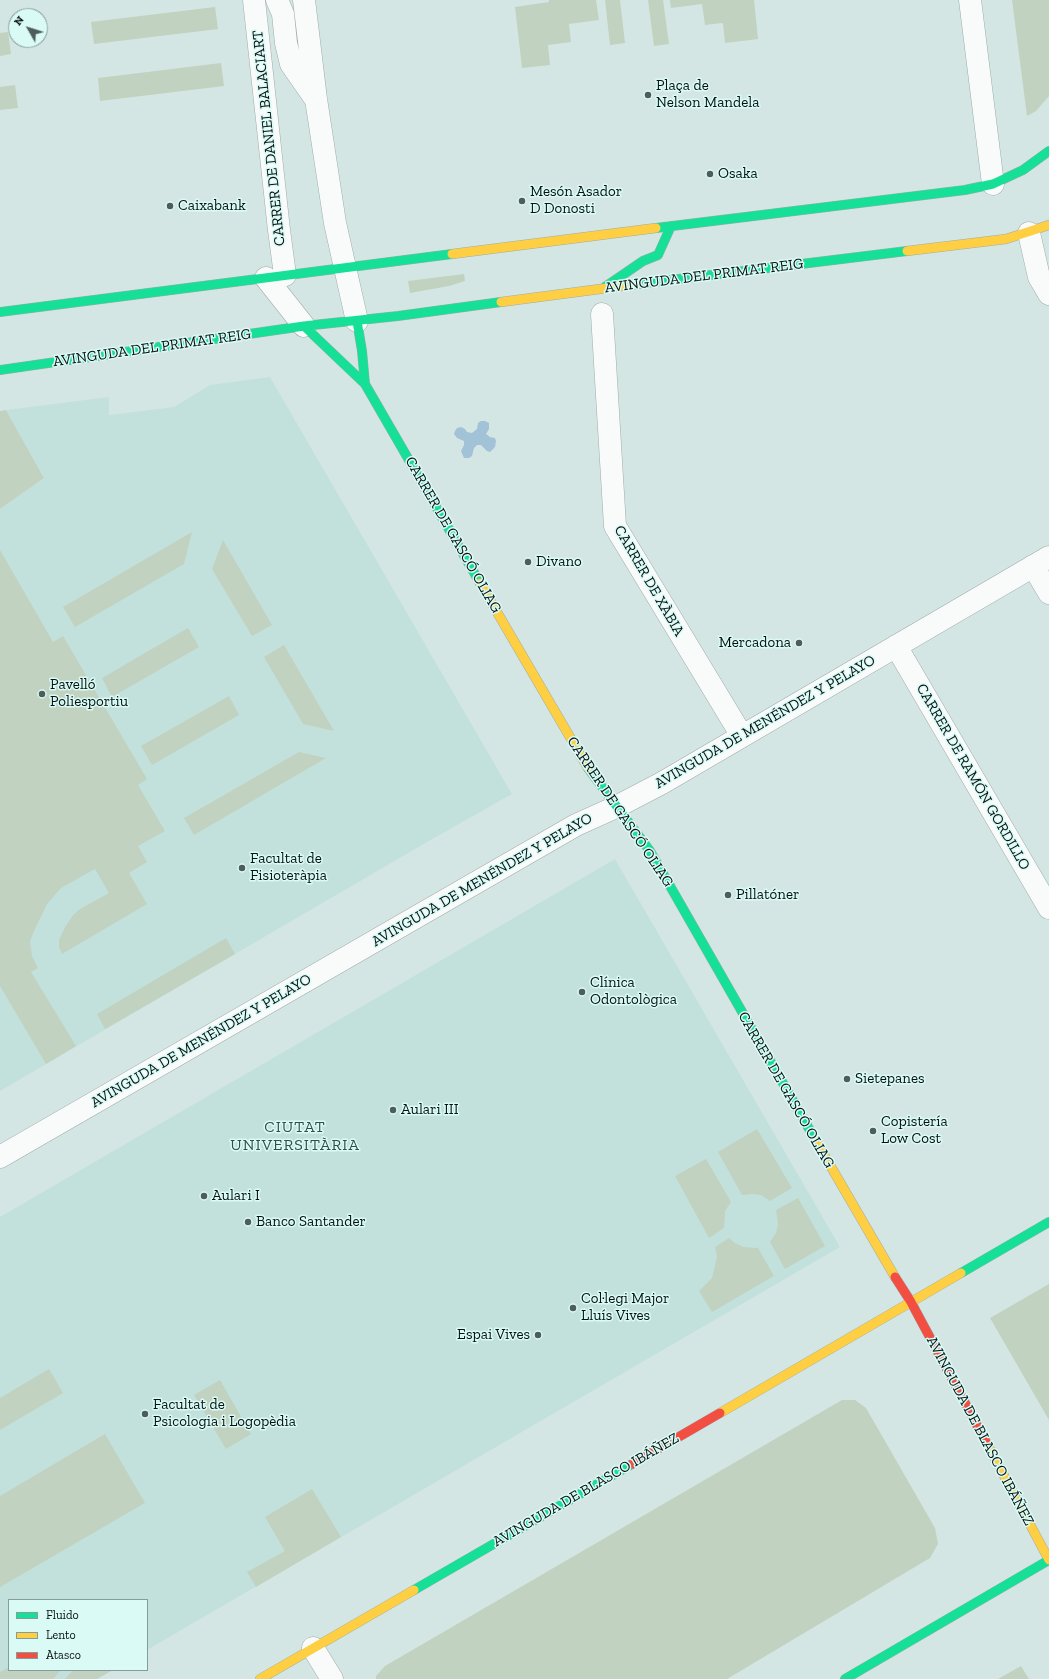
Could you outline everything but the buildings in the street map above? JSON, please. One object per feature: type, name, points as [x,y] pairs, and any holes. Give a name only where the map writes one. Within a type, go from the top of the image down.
[{"type":"main road","points":[[0,312],[345,267],[965,190],[993,184],[1023,170],[1049,151]]},
{"type":"main road","name":"AVINGUDA DEL PRIMAT REIG","points":[[0,370],[304,326],[357,321],[603,288],[1006,239],[1049,225]]},
{"type":"main road","points":[[603,288],[643,261],[658,255],[666,240],[670,226]]},
{"type":"main road","name":"CARRER DE GASCÓ OLIAG","points":[[357,321],[365,384]]},
{"type":"main road","name":"CARRER DE GASCÓ OLIAG","points":[[304,326],[365,384],[583,761],[650,851],[873,1241],[911,1302]]},
{"type":"main road","name":"AVINGUDA DE BLASCO IBÁÑEZ","points":[[260,1679],[1049,1222]]},
{"type":"main road","name":"AVINGUDA DE BLASCO IBÁÑEZ","points":[[845,1679],[1049,1560],[911,1302]]},
{"type":"street","name":"CARRER DE DANIEL BALACIART","points":[[254,0],[279,230],[276,277]]},
{"type":"street","name":"CARRER DE DANIEL BALACIART","points":[[278,0],[283,14],[286,43],[291,64],[316,99]]},
{"type":"street","name":"CARRER DE DANIEL BALACIART","points":[[304,0],[316,99],[335,223],[345,267]]},
{"type":"street","points":[[970,0],[993,184]]},
{"type":"street","points":[[1029,232],[1039,277],[1049,294]]},
{"type":"street","points":[[345,267],[357,321]]},
{"type":"street","points":[[276,277],[304,326]]},
{"type":"street","name":"CARRER DE XÀBIA","points":[[602,314],[615,526],[742,736]]},
{"type":"street","points":[[1041,562],[1049,593]]},
{"type":"street","name":"AVINGUDA DE MENÉNDEZ Y PELAYO","points":[[0,1157],[576,825],[616,807],[662,783],[1041,562]]},
{"type":"street","name":"CARRER DE RAMÓN GORDILLO","points":[[896,646],[1049,908]]},
{"type":"street","points":[[313,1648],[332,1679]]},
{"type":"shaded area","points":[[270,377],[512,794],[0,1091],[0,509],[44,478],[6,410],[109,397],[109,415],[174,407],[210,385]]},
{"type":"shaded area","points":[[481,421],[489,423],[489,429],[486,434],[495,438],[495,447],[490,452],[481,445],[477,445],[474,448],[472,456],[469,458],[464,458],[461,451],[464,441],[457,438],[454,434],[455,431],[457,428],[461,427],[467,432],[472,433],[477,429],[478,423]]},
{"type":"shaded area","points":[[615,859],[840,1247],[148,1649],[148,1599],[8,1599],[8,1671],[111,1671],[97,1679],[0,1679],[0,1217]]},
{"type":"green space","points":[[549,0],[596,0],[599,20],[569,24],[571,42],[548,45],[550,65],[522,68],[515,7],[549,2]]},
{"type":"green space","points":[[605,0],[620,0],[625,43],[610,45]]},
{"type":"green space","points":[[648,0],[663,0],[669,44],[654,46]]},
{"type":"green space","points":[[670,0],[754,0],[758,39],[725,43],[723,23],[705,25],[702,4],[671,8]]},
{"type":"green space","points":[[1012,0],[1049,0],[1049,96],[1036,111],[1027,116]]},
{"type":"green space","points":[[215,7],[218,29],[94,44],[91,22]]},
{"type":"green space","points":[[8,32],[8,48],[10,48],[11,54],[0,56],[0,33]]},
{"type":"green space","points":[[221,63],[224,86],[100,101],[98,78]]},
{"type":"green space","points":[[15,85],[18,108],[0,110],[0,87]]},
{"type":"green space","points":[[464,274],[465,281],[449,286],[410,293],[408,281]]},
{"type":"green space","points":[[6,410],[44,478],[0,509],[0,411]]},
{"type":"green space","points":[[192,532],[184,564],[75,627],[63,607]]},
{"type":"green space","points":[[223,540],[272,625],[252,636],[212,569]]},
{"type":"green space","points":[[0,550],[53,642],[63,636],[147,779],[138,785],[165,831],[138,846],[147,862],[129,873],[147,904],[62,954],[59,947],[59,940],[65,927],[74,914],[80,909],[109,893],[95,869],[61,888],[47,904],[30,942],[32,956],[38,968],[31,972],[76,1046],[46,1064],[0,986]]},
{"type":"green space","points":[[188,628],[199,647],[112,697],[102,678]]},
{"type":"green space","points":[[284,645],[334,731],[303,724],[264,657]]},
{"type":"green space","points":[[229,696],[239,715],[152,765],[141,746]]},
{"type":"green space","points":[[299,752],[326,758],[194,835],[184,818]]},
{"type":"green space","points":[[226,938],[235,954],[105,1029],[97,1014]]},
{"type":"green space","points":[[757,1129],[792,1188],[770,1201],[761,1195],[742,1195],[718,1152]]},
{"type":"green space","points":[[706,1159],[731,1202],[725,1211],[724,1228],[709,1238],[675,1176]]},
{"type":"green space","points":[[798,1198],[825,1246],[785,1269],[770,1242],[776,1233],[778,1224],[776,1210]]},
{"type":"green space","points":[[729,1238],[743,1247],[758,1248],[774,1276],[712,1312],[699,1291],[712,1278],[717,1257],[715,1247]]},
{"type":"green space","points":[[1049,1284],[1049,1420],[990,1318]]},
{"type":"green space","points":[[49,1369],[63,1393],[0,1430],[0,1398]]},
{"type":"green space","points":[[220,1380],[251,1434],[226,1449],[194,1395]]},
{"type":"green space","points":[[842,1400],[855,1400],[866,1408],[935,1528],[938,1544],[930,1558],[727,1679],[376,1679],[376,1676],[385,1666]]},
{"type":"green space","points":[[105,1434],[145,1503],[0,1587],[0,1496]]},
{"type":"green space","points":[[312,1489],[341,1537],[256,1587],[247,1572],[285,1551],[265,1517]]},
{"type":"green space","points":[[1021,1666],[1029,1679],[998,1679]]},
{"type":"green space","points":[[8,1668],[8,1671],[60,1671],[53,1679],[0,1679],[0,1672]]},
{"type":"green space","points":[[72,1671],[111,1671],[97,1679],[65,1679]]},
{"type":"traffic: fast","points":[[656,228],[965,190],[993,184],[1023,170],[1049,151]]},
{"type":"traffic: fast","points":[[605,287],[643,261],[658,255],[671,226]]},
{"type":"traffic: fast","points":[[638,284],[907,251]]},
{"type":"traffic: fast","points":[[0,312],[452,254]]},
{"type":"traffic: fast","points":[[0,370],[304,326],[398,316],[501,302]]},
{"type":"traffic: fast","points":[[357,321],[365,384]]},
{"type":"traffic: fast","points":[[304,326],[365,384],[480,583]]},
{"type":"traffic: fast","points":[[588,768],[650,851],[816,1141]]},
{"type":"traffic: fast","points":[[961,1273],[1049,1222]]},
{"type":"traffic: fast","points":[[414,1590],[632,1464]]},
{"type":"traffic: fast","points":[[845,1679],[1049,1560]]},
{"type":"traffic: slow","points":[[907,251],[1006,239],[1049,225]]},
{"type":"traffic: slow","points":[[452,254],[656,228]]},
{"type":"traffic: slow","points":[[501,302],[638,284]]},
{"type":"traffic: slow","points":[[480,583],[588,768]]},
{"type":"traffic: slow","points":[[816,1141],[895,1277]]},
{"type":"traffic: slow","points":[[720,1413],[961,1273]]},
{"type":"traffic: slow","points":[[986,1442],[1049,1560]]},
{"type":"traffic: slow","points":[[260,1679],[414,1590]]},
{"type":"traffic: jam","points":[[895,1277],[911,1302],[986,1442]]},
{"type":"traffic: jam","points":[[632,1464],[720,1413]]},
{"type":"place","name":"Plaça de Nelson Mandela","points":[[648,95]]},
{"type":"place","name":"Osaka","points":[[710,174]]},
{"type":"place","name":"Mesón Asador D Donosti","points":[[522,201]]},
{"type":"place","name":"Caixabank","points":[[170,206]]},
{"type":"place","name":"Divano","points":[[528,562]]},
{"type":"place","name":"Mercadona","points":[[799,643]]},
{"type":"place","name":"Pavelló Poliesportiu","points":[[42,694]]},
{"type":"place","name":"Facultat de Fisioteràpia","points":[[242,868]]},
{"type":"place","name":"Pillatóner","points":[[728,895]]},
{"type":"place","name":"Clínica Odontològica","points":[[582,992]]},
{"type":"place","name":"Sietepanes","points":[[847,1079]]},
{"type":"place","name":"Aulari III","points":[[393,1110]]},
{"type":"place","name":"Copistería Low Cost","points":[[873,1131]]},
{"type":"place","name":"Aulari I","points":[[204,1196]]},
{"type":"place","name":"Banco Santander","points":[[248,1222]]},
{"type":"place","name":"Col·legi Major Lluís Vives","points":[[573,1308]]},
{"type":"place","name":"Espai Vives","points":[[538,1335]]},
{"type":"place","name":"Facultat de Psicologia i Logopèdia","points":[[145,1414]]},
{"type":"district","name":"CIUTAT UNIVERSITÀRIA","points":[[295,1136]]}]
